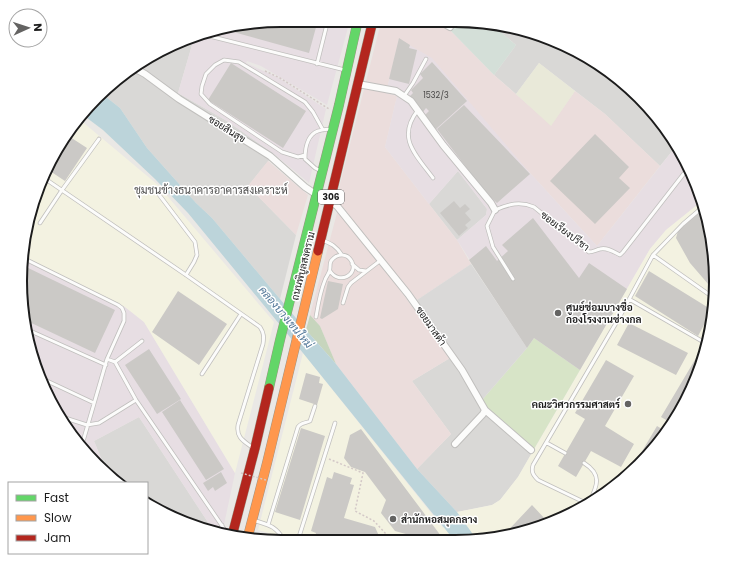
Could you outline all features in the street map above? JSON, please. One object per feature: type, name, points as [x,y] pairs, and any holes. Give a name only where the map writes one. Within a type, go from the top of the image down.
[{"type":"main road","name":"ถนนพิบูลสงคราม","points":[[233,530],[255,448],[290,297],[323,172],[356,27]]},
{"type":"main road","points":[[346,70],[357,63],[365,27]]},
{"type":"main road","name":"ถนนพิบูลสงคราม","points":[[249,533],[269,456],[330,203],[370,27]]},
{"type":"main road","points":[[338,109],[344,101],[350,87],[358,84]]},
{"type":"street","name":"ซอยสินสุข","points":[[139,71],[179,99],[270,156],[317,195]]},
{"type":"street","points":[[358,84],[396,91],[411,100],[443,145],[496,210]]},
{"type":"street","name":"ซอยมาสด้า","points":[[330,203],[337,206],[408,294],[462,370],[485,410],[531,450]]},
{"type":"street","points":[[455,444],[485,410]]},
{"type":"lane","points":[[317,64],[326,27]]},
{"type":"lane","points":[[212,37],[346,70]]},
{"type":"lane","points":[[404,96],[426,59]]},
{"type":"lane","points":[[305,155],[298,157],[282,152],[205,100],[201,94],[206,74],[215,65],[224,60],[239,62],[305,102],[313,112],[323,130]]},
{"type":"lane","points":[[418,110],[409,127],[408,134],[411,148],[433,178]]},
{"type":"lane","points":[[323,172],[315,168],[305,159],[306,148],[312,136],[317,131],[333,128]]},
{"type":"lane","points":[[40,223],[99,139]]},
{"type":"lane","name":"ซอยเรียงปรีชา","points":[[496,210],[513,203],[527,204],[534,207],[589,252],[603,248],[620,255],[685,173]]},
{"type":"lane","points":[[48,180],[260,327],[264,337],[263,344],[237,431],[239,436],[255,448]]},
{"type":"lane","points":[[157,192],[195,242],[197,255],[186,275]]},
{"type":"lane","points":[[496,210],[487,226],[493,247],[513,279]]},
{"type":"lane","points":[[582,501],[538,480],[533,476],[533,465],[653,255],[683,224],[699,210]]},
{"type":"lane","points":[[321,239],[333,244],[342,255]]},
{"type":"lane","points":[[316,316],[324,282],[330,271],[332,260],[338,255],[346,256],[359,270],[366,271]]},
{"type":"lane","points":[[653,255],[708,294]]},
{"type":"lane","points":[[343,303],[348,287],[381,260]]},
{"type":"lane","points":[[28,261],[118,304],[124,313],[124,321],[107,359],[83,440]]},
{"type":"lane","points":[[342,278],[351,273],[352,264]]},
{"type":"lane","points":[[330,271],[335,276],[345,280],[348,287]]},
{"type":"lane","points":[[629,299],[702,341]]},
{"type":"lane","points":[[202,374],[241,314]]},
{"type":"lane","points":[[32,332],[106,365]]},
{"type":"lane","points":[[115,362],[142,341]]},
{"type":"lane","points":[[107,359],[115,362],[136,400],[224,528]]},
{"type":"lane","points":[[47,381],[94,403]]},
{"type":"lane","points":[[68,419],[87,426],[99,423],[136,400]]},
{"type":"lane","points":[[268,525],[298,427],[300,424],[310,421],[315,406]]},
{"type":"lane","points":[[300,535],[334,424]]},
{"type":"lane","points":[[546,443],[565,453]]},
{"type":"lane","points":[[584,463],[591,468],[597,478],[596,488],[593,494]]},
{"type":"lane","points":[[252,520],[276,529],[280,535]]},
{"type":"path","points":[[260,68],[280,78],[327,108],[338,109]]},
{"type":"path","points":[[324,457],[363,474],[355,511],[374,521],[387,535]]},
{"type":"path","points":[[241,473],[266,480]]},
{"type":"shaded area","points":[[281,27],[348,27],[327,105],[261,66],[247,61],[246,63],[279,78],[326,109],[309,183],[274,154],[227,121],[178,93],[192,45],[189,44],[199,40],[248,29]]},
{"type":"shaded area","points":[[380,27],[444,27],[451,31],[494,75],[551,125],[575,91],[605,114],[660,166],[597,246],[530,173],[399,39],[386,93],[397,96],[385,147],[457,240],[471,264],[417,300],[336,200]]},
{"type":"shaded area","points":[[453,27],[499,31],[516,45],[494,75],[451,31]]},
{"type":"shaded area","points":[[499,31],[537,40],[552,46],[582,61],[610,79],[635,101],[657,126],[673,150],[660,166],[605,114],[539,63],[516,94],[494,75],[516,45]]},
{"type":"shaded area","points":[[399,39],[432,58],[530,173],[597,246],[673,150],[690,184],[697,205],[666,230],[650,249],[580,370],[534,338],[527,348],[457,240],[486,215],[487,209],[458,171],[429,204],[385,147],[397,96],[386,93]]},
{"type":"shaded area","points":[[189,44],[192,45],[178,93],[227,121],[274,154],[248,186],[296,235],[280,299],[212,218],[196,203],[147,148],[120,108],[106,97],[126,79],[154,61],[184,46]]},
{"type":"shaded area","points":[[539,63],[575,91],[551,126],[516,94]]},
{"type":"shaded area","points":[[83,122],[158,185],[274,322],[235,473],[144,322],[125,307],[28,259],[32,231],[40,199],[61,154]]},
{"type":"shaded area","points":[[268,161],[308,195],[296,235],[248,186]]},
{"type":"shaded area","points":[[458,171],[487,209],[486,215],[457,240],[429,204]]},
{"type":"shaded area","points":[[697,205],[707,248],[709,281],[707,314],[704,331],[696,363],[675,408],[657,436],[635,461],[610,483],[582,501],[552,516],[537,522],[488,533],[455,535],[281,535],[272,534],[258,530],[303,353],[443,528],[457,512],[492,505],[500,500],[518,477],[650,249],[666,230]]},
{"type":"shaded area","points":[[338,209],[450,358],[412,381],[451,434],[417,469],[336,364],[320,326],[310,315]]},
{"type":"shaded area","points":[[28,259],[125,307],[144,322],[235,473],[223,528],[209,525],[139,417],[94,441],[103,463],[79,436],[61,408],[40,363],[29,314],[27,281]]},
{"type":"shaded area","points":[[471,264],[527,348],[482,400],[417,300]]},
{"type":"shaded area","points":[[310,315],[320,326],[336,364],[306,330]]},
{"type":"shaded area","points":[[450,358],[478,404],[534,449],[518,477],[500,500],[492,505],[457,512],[417,469],[451,434],[412,381]]},
{"type":"shaded area","points":[[139,417],[209,525],[184,516],[148,497],[148,482],[125,482],[103,463],[94,441]]},
{"type":"green space","points":[[534,338],[580,370],[534,449],[487,409],[482,400]]},
{"type":"water","name":"คลองบางเขนใหม่","points":[[106,97],[120,108],[147,148],[196,203],[212,218],[336,364],[417,469],[457,512],[473,534],[450,535],[188,213],[155,179],[103,130],[87,118]]},
{"type":"building","points":[[281,27],[316,27],[309,53],[232,32],[248,29]]},
{"type":"building","points":[[399,38],[410,45],[409,48],[417,50],[409,84],[389,79]]},
{"type":"building","points":[[432,62],[467,101],[436,129],[425,115],[429,111],[426,108],[423,112],[410,96],[413,93],[411,90],[423,78],[420,74]]},
{"type":"building","points":[[231,63],[306,111],[283,148],[208,100]]},
{"type":"building","points":[[464,105],[530,174],[497,203],[485,192],[437,129]]},
{"type":"building","points":[[595,134],[629,167],[619,178],[630,188],[595,224],[550,181]]},
{"type":"building","points":[[71,138],[87,148],[65,181],[52,172]]},
{"type":"building","points":[[454,201],[460,208],[465,204],[470,209],[465,213],[471,220],[465,225],[468,228],[459,236],[440,213]]},
{"type":"building","points":[[699,212],[707,248],[709,285],[690,263],[676,238],[678,231]]},
{"type":"building","name":"ศูนย์ซ่อมบางซื่อ กองโรงงานช่างกล","points":[[533,218],[579,278],[589,263],[627,289],[580,370],[534,338],[527,348],[469,260],[486,246],[497,261],[508,251],[502,245]]},
{"type":"building","points":[[28,268],[115,310],[95,353],[31,323],[27,281]]},
{"type":"building","points":[[649,271],[707,307],[706,322],[698,336],[635,296]]},
{"type":"building","points":[[328,281],[343,284],[338,309],[322,319],[320,318]]},
{"type":"building","points":[[178,291],[227,324],[199,365],[152,332]]},
{"type":"building","points":[[629,323],[688,353],[676,375],[617,345]]},
{"type":"building","points":[[149,349],[181,399],[157,414],[125,365]]},
{"type":"building","points":[[696,358],[696,363],[690,378],[675,408],[667,420],[661,417]]},
{"type":"building","points":[[606,360],[634,376],[605,426],[634,444],[621,467],[591,451],[576,477],[558,466],[585,419],[575,413]]},
{"type":"building","points":[[306,373],[320,377],[319,383],[323,384],[317,405],[299,399]]},
{"type":"building","points":[[180,400],[224,469],[206,480],[162,412]]},
{"type":"building","points":[[657,426],[662,429],[657,436],[639,456]]},
{"type":"building","points":[[301,428],[325,436],[300,520],[275,512]]},
{"type":"building","points":[[361,429],[440,535],[409,535],[395,531],[381,513],[386,500],[365,472],[351,467],[344,458],[350,435]]},
{"type":"building","points":[[221,472],[227,483],[215,491],[213,487],[208,491],[203,483]]},
{"type":"building","points":[[334,472],[352,478],[350,484],[354,485],[344,518],[375,527],[379,535],[315,535],[316,533],[311,531],[327,477],[332,479]]},
{"type":"building","points":[[532,505],[545,519],[537,522],[510,529]]},
{"type":"traffic: fast","points":[[269,388],[339,105],[356,27]]},
{"type":"traffic: slow","points":[[249,533],[318,251]]},
{"type":"traffic: jam","points":[[318,251],[371,27]]},
{"type":"traffic: jam","points":[[233,530],[269,388]]},
{"type":"place","name":"ศูนย์ซ่อมบางซื่อ กองโรงงานช่างกล","points":[[558,313]]},
{"type":"place","name":"คณะวิศวกรรมศาสตร์","points":[[628,404]]},
{"type":"place","name":"สำนักหอสมุดกลาง","points":[[393,519]]},
{"type":"district","name":"ชุมชนข้างธนาคารอาคารสงเคราะห์","points":[[211,190]]}]
